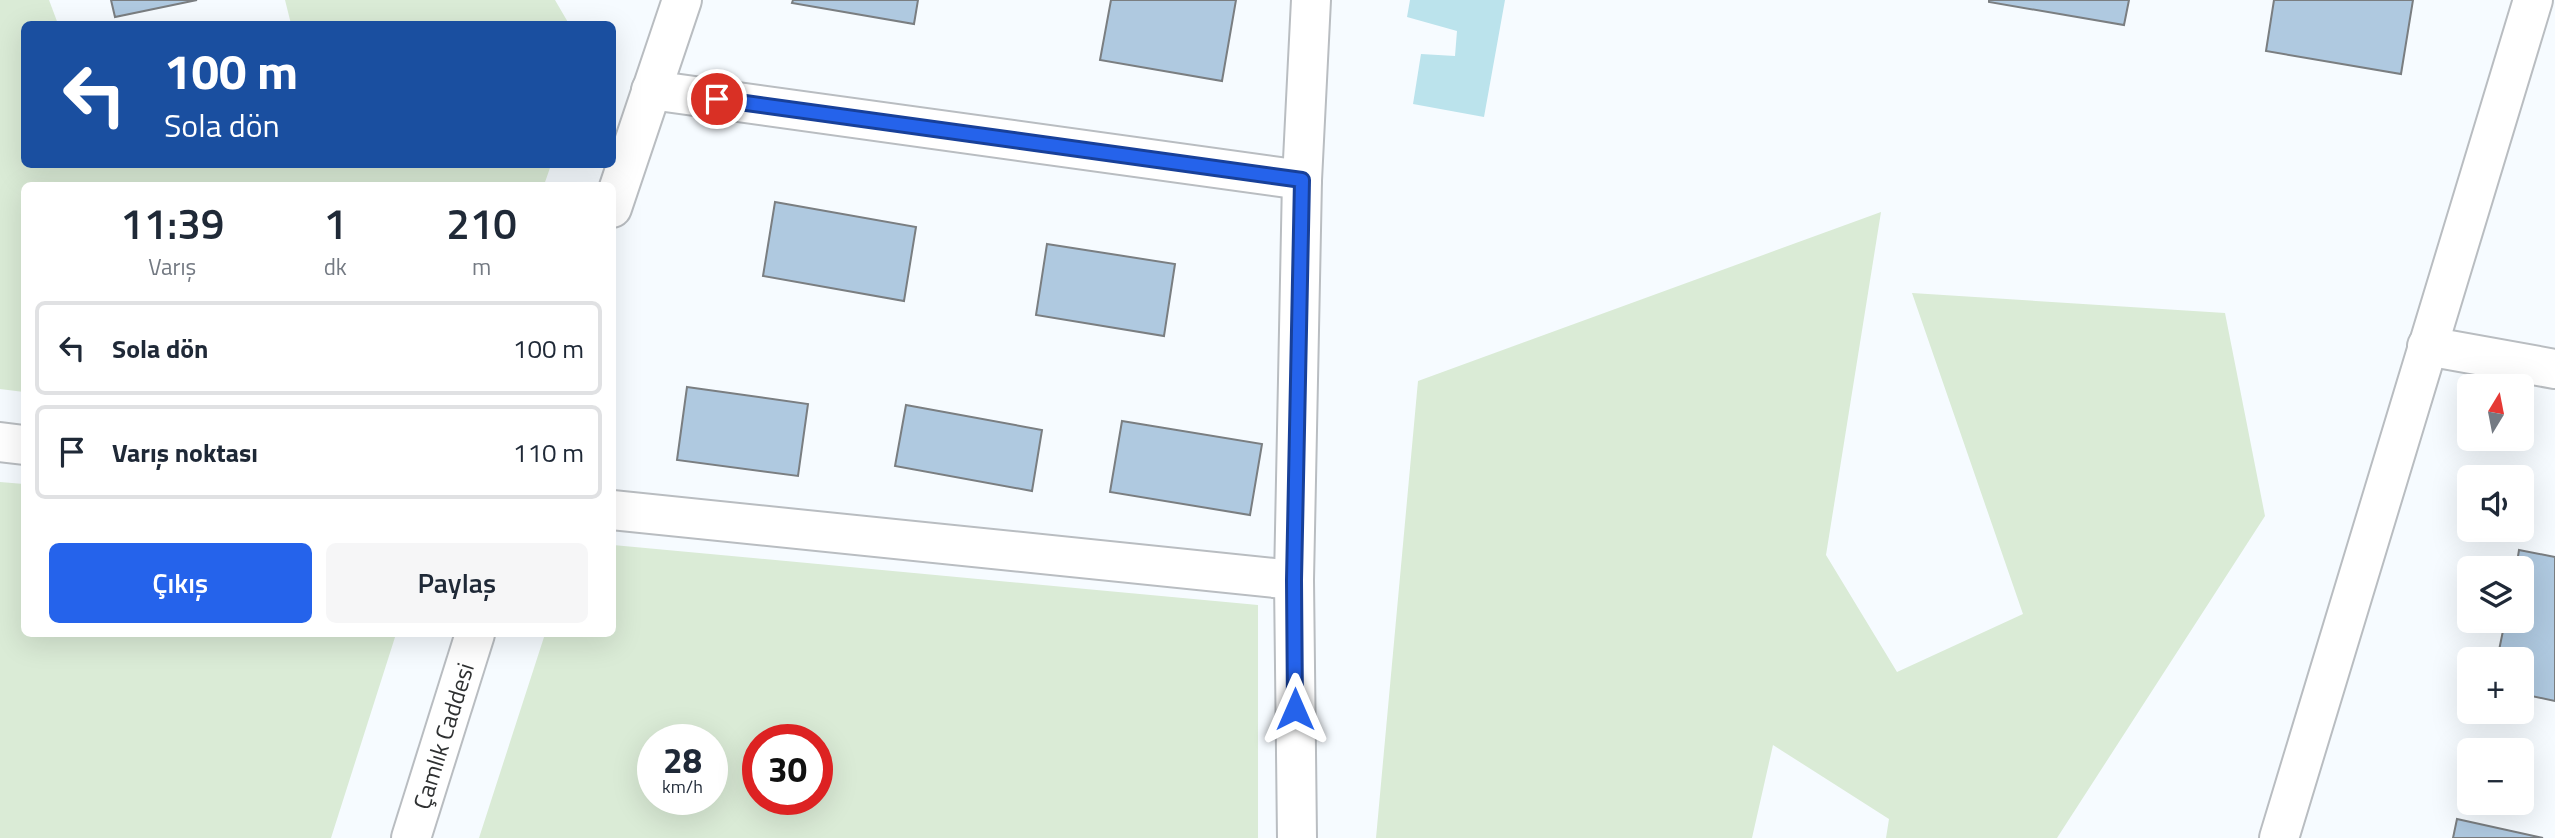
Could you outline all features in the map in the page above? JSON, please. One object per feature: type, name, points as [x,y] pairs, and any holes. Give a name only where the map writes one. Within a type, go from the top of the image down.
[{"type":"street","points":[[616,196],[682,0]]},
{"type":"street","points":[[1297,838],[1294,580],[1302,180],[1311,0]]},
{"type":"street","points":[[2279,838],[2533,0]]},
{"type":"street","points":[[651,90],[1302,180]]},
{"type":"street","points":[[2427,346],[2555,369]]},
{"type":"street","points":[[0,442],[21,445]]},
{"type":"street","points":[[616,510],[1294,580]]},
{"type":"street","name":"Çamlık Caddesi","points":[[411,838],[474,637]]},
{"type":"green space","points":[[0,0],[49,0],[57,21],[21,21],[21,168],[550,168],[545,182],[21,182],[21,392],[0,389]]},
{"type":"green space","points":[[285,0],[555,0],[567,21],[290,21]]},
{"type":"green space","points":[[1881,212],[1826,555],[1897,672],[2023,614],[1912,293],[2225,313],[2265,516],[2057,838],[1886,838],[1889,819],[1773,745],[1752,838],[1376,838],[1418,381]]},
{"type":"green space","points":[[0,482],[21,484],[21,637],[395,637],[331,838],[0,838]]},
{"type":"green space","points":[[616,545],[1258,605],[1258,838],[479,838],[544,637],[616,637]]},
{"type":"water","points":[[1410,0],[1505,0],[1484,117],[1413,104],[1421,54],[1455,56],[1457,31],[1407,17]]},
{"type":"building","points":[[111,0],[197,0],[115,17]]},
{"type":"building","points":[[793,0],[918,0],[914,24],[792,3]]},
{"type":"building","points":[[1111,0],[1236,0],[1222,81],[1100,60]]},
{"type":"building","points":[[1989,0],[2129,0],[2124,25]]},
{"type":"building","points":[[2274,0],[2413,0],[2401,74],[2266,51]]},
{"type":"building","points":[[775,202],[916,227],[904,301],[763,276]]},
{"type":"building","points":[[1047,244],[1175,264],[1164,336],[1036,315]]},
{"type":"building","points":[[687,387],[808,404],[798,476],[677,460]]},
{"type":"building","points":[[906,405],[1042,430],[1032,491],[895,466]]},
{"type":"building","points":[[1122,421],[1262,444],[1250,515],[1110,492]]},
{"type":"building","points":[[2519,550],[2555,557],[2555,701],[2534,697],[2534,647],[2500,647],[2503,633],[2534,633],[2534,556],[2518,556]]},
{"type":"building","points":[[2457,819],[2543,838],[2453,838]]},
{"type":"route","points":[[717,99],[1302,180],[1294,580],[1295,709]]}]
